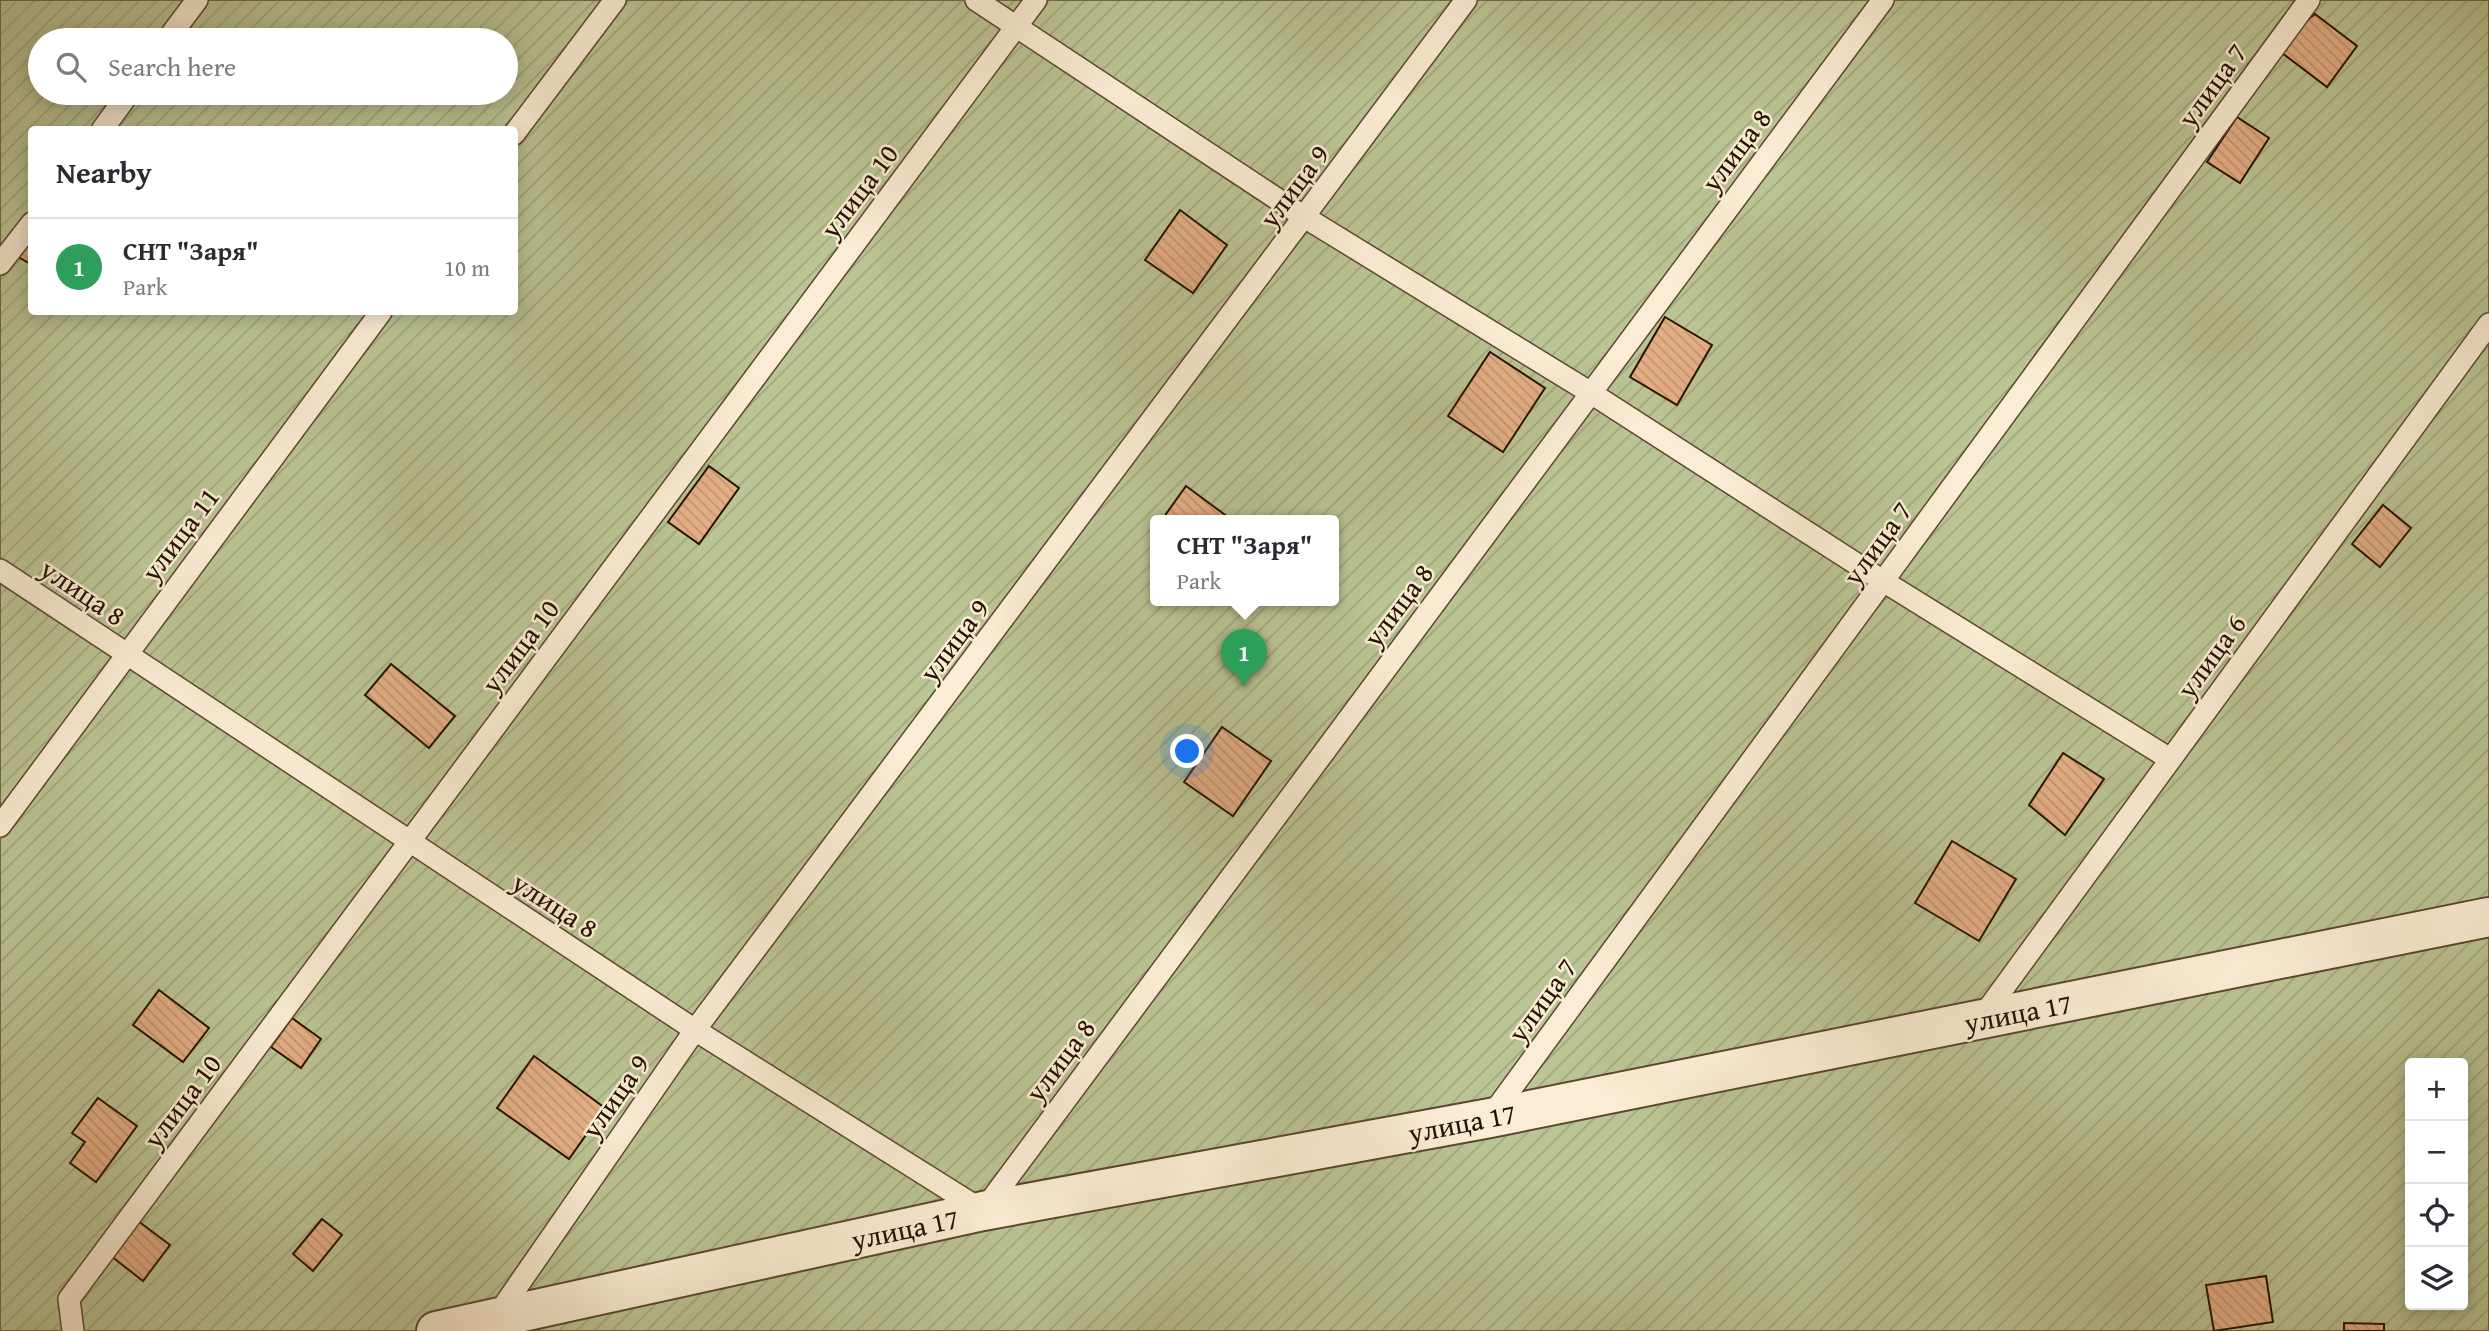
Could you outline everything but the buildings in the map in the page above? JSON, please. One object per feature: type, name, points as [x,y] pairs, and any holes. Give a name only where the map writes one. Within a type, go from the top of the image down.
[{"type":"street","name":"улица 17","points":[[436,1331],[983,1212],[1490,1118],[1979,1021],[2483,912]]},
{"type":"lane","points":[[176,28],[197,0]]},
{"type":"lane","points":[[518,129],[615,0]]},
{"type":"lane","points":[[976,0],[1306,218],[1591,393],[1884,581],[2170,759]]},
{"type":"lane","name":"улица 10","points":[[73,1331],[69,1299],[1036,0]]},
{"type":"lane","name":"улица 9","points":[[494,1319],[695,1030],[1306,218],[1466,0]]},
{"type":"lane","name":"улица 8","points":[[0,570],[695,1030],[983,1212],[1883,0]]},
{"type":"lane","name":"улица 7","points":[[1490,1118],[2309,0]]},
{"type":"lane","points":[[105,126],[120,105]]},
{"type":"lane","points":[[0,264],[28,228]]},
{"type":"lane","name":"улица 11","points":[[0,826],[125,653],[379,315]]},
{"type":"lane","name":"улица 6","points":[[1979,1021],[2489,324]]},
{"type":"green space","points":[[0,0],[2489,0],[2489,1331],[0,1331]]},
{"type":"place","name":"СНТ \"Заря\"","points":[[1244,687]]}]
